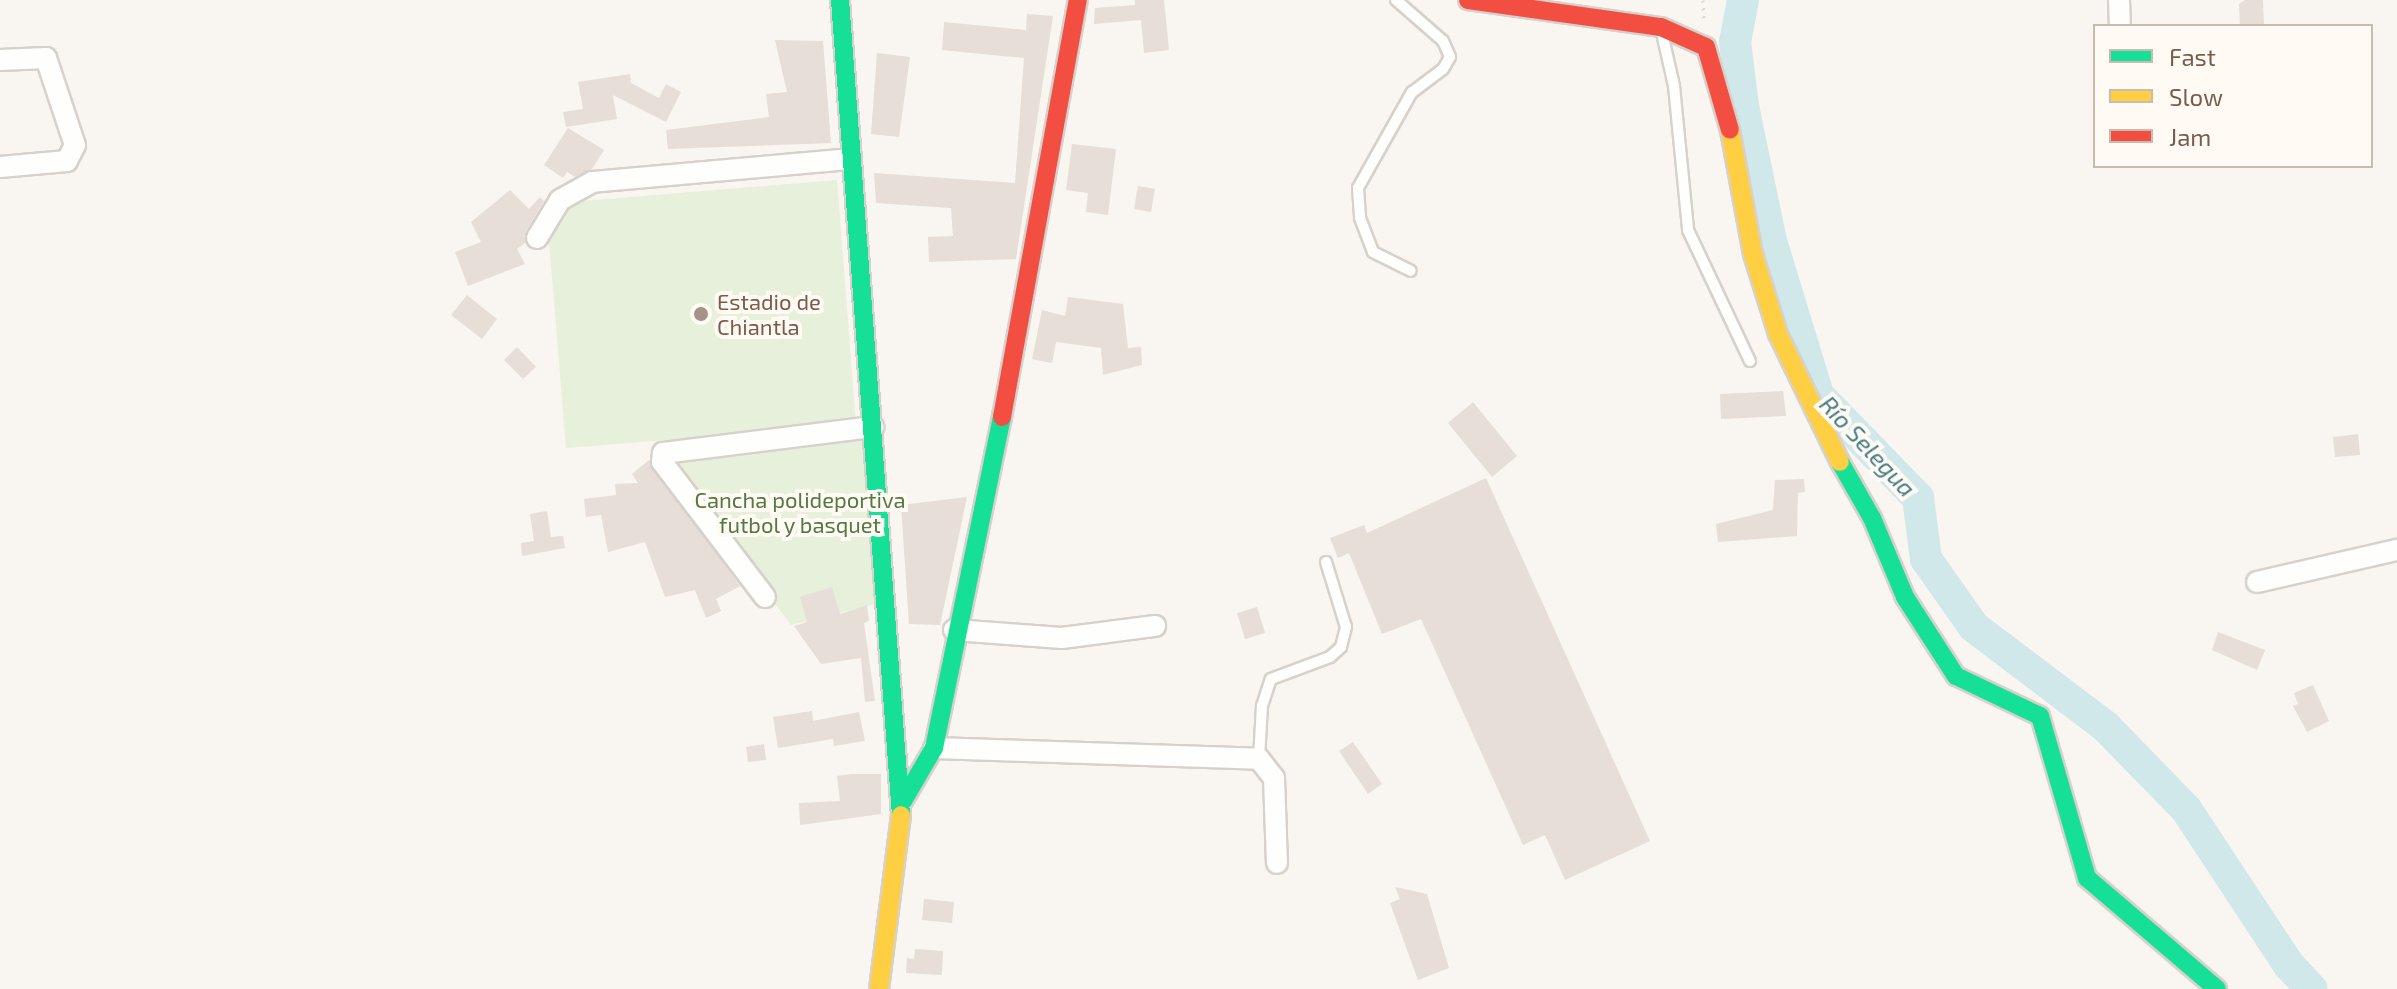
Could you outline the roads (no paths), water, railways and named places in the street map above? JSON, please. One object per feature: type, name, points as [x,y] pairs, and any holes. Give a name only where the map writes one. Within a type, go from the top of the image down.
[{"type":"street","points":[[826,0],[836,34]]},
{"type":"street","points":[[840,0],[836,34],[841,140],[850,159],[903,801],[879,989]]},
{"type":"street","points":[[903,801],[934,748],[954,630],[1035,254],[1078,0]]},
{"type":"street","points":[[1468,0],[1661,27],[1706,47],[1739,163],[1753,254],[1778,334],[1813,414],[1872,518],[1905,597],[1956,676],[2040,716],[2087,878],[2217,989]]},
{"type":"street","points":[[2119,0],[2120,24]]},
{"type":"street","points":[[0,60],[46,58],[75,145],[67,161],[0,167]]},
{"type":"street","points":[[537,238],[560,200],[592,182],[850,159]]},
{"type":"street","points":[[765,597],[662,462],[663,453],[672,447],[873,427]]},
{"type":"street","points":[[2257,582],[2397,550]]},
{"type":"street","points":[[954,630],[1062,638],[1155,626]]},
{"type":"street","points":[[934,748],[1259,759],[1274,778],[1277,863]]},
{"type":"lane","points":[[1396,0],[1443,41],[1450,57],[1443,69],[1412,92],[1358,188],[1360,218],[1373,252],[1411,271]]},
{"type":"lane","points":[[1661,27],[1674,86],[1688,230],[1750,361]]},
{"type":"lane","points":[[1259,759],[1262,706],[1271,679],[1330,657],[1341,647],[1346,627],[1326,562]]},
{"type":"waterway","name":"Río Selegua","points":[[1743,0],[1735,42],[1743,106],[1771,241],[1818,395],[1918,498],[1926,559],[1974,627],[2106,727],[2186,809],[2289,965],[2311,989]]},
{"type":"place","name":"Estadio de Chiantla","points":[[701,314]]},
{"type":"park label","name":"Cancha polideportiva futbol y basquet","points":[[800,512]]}]
